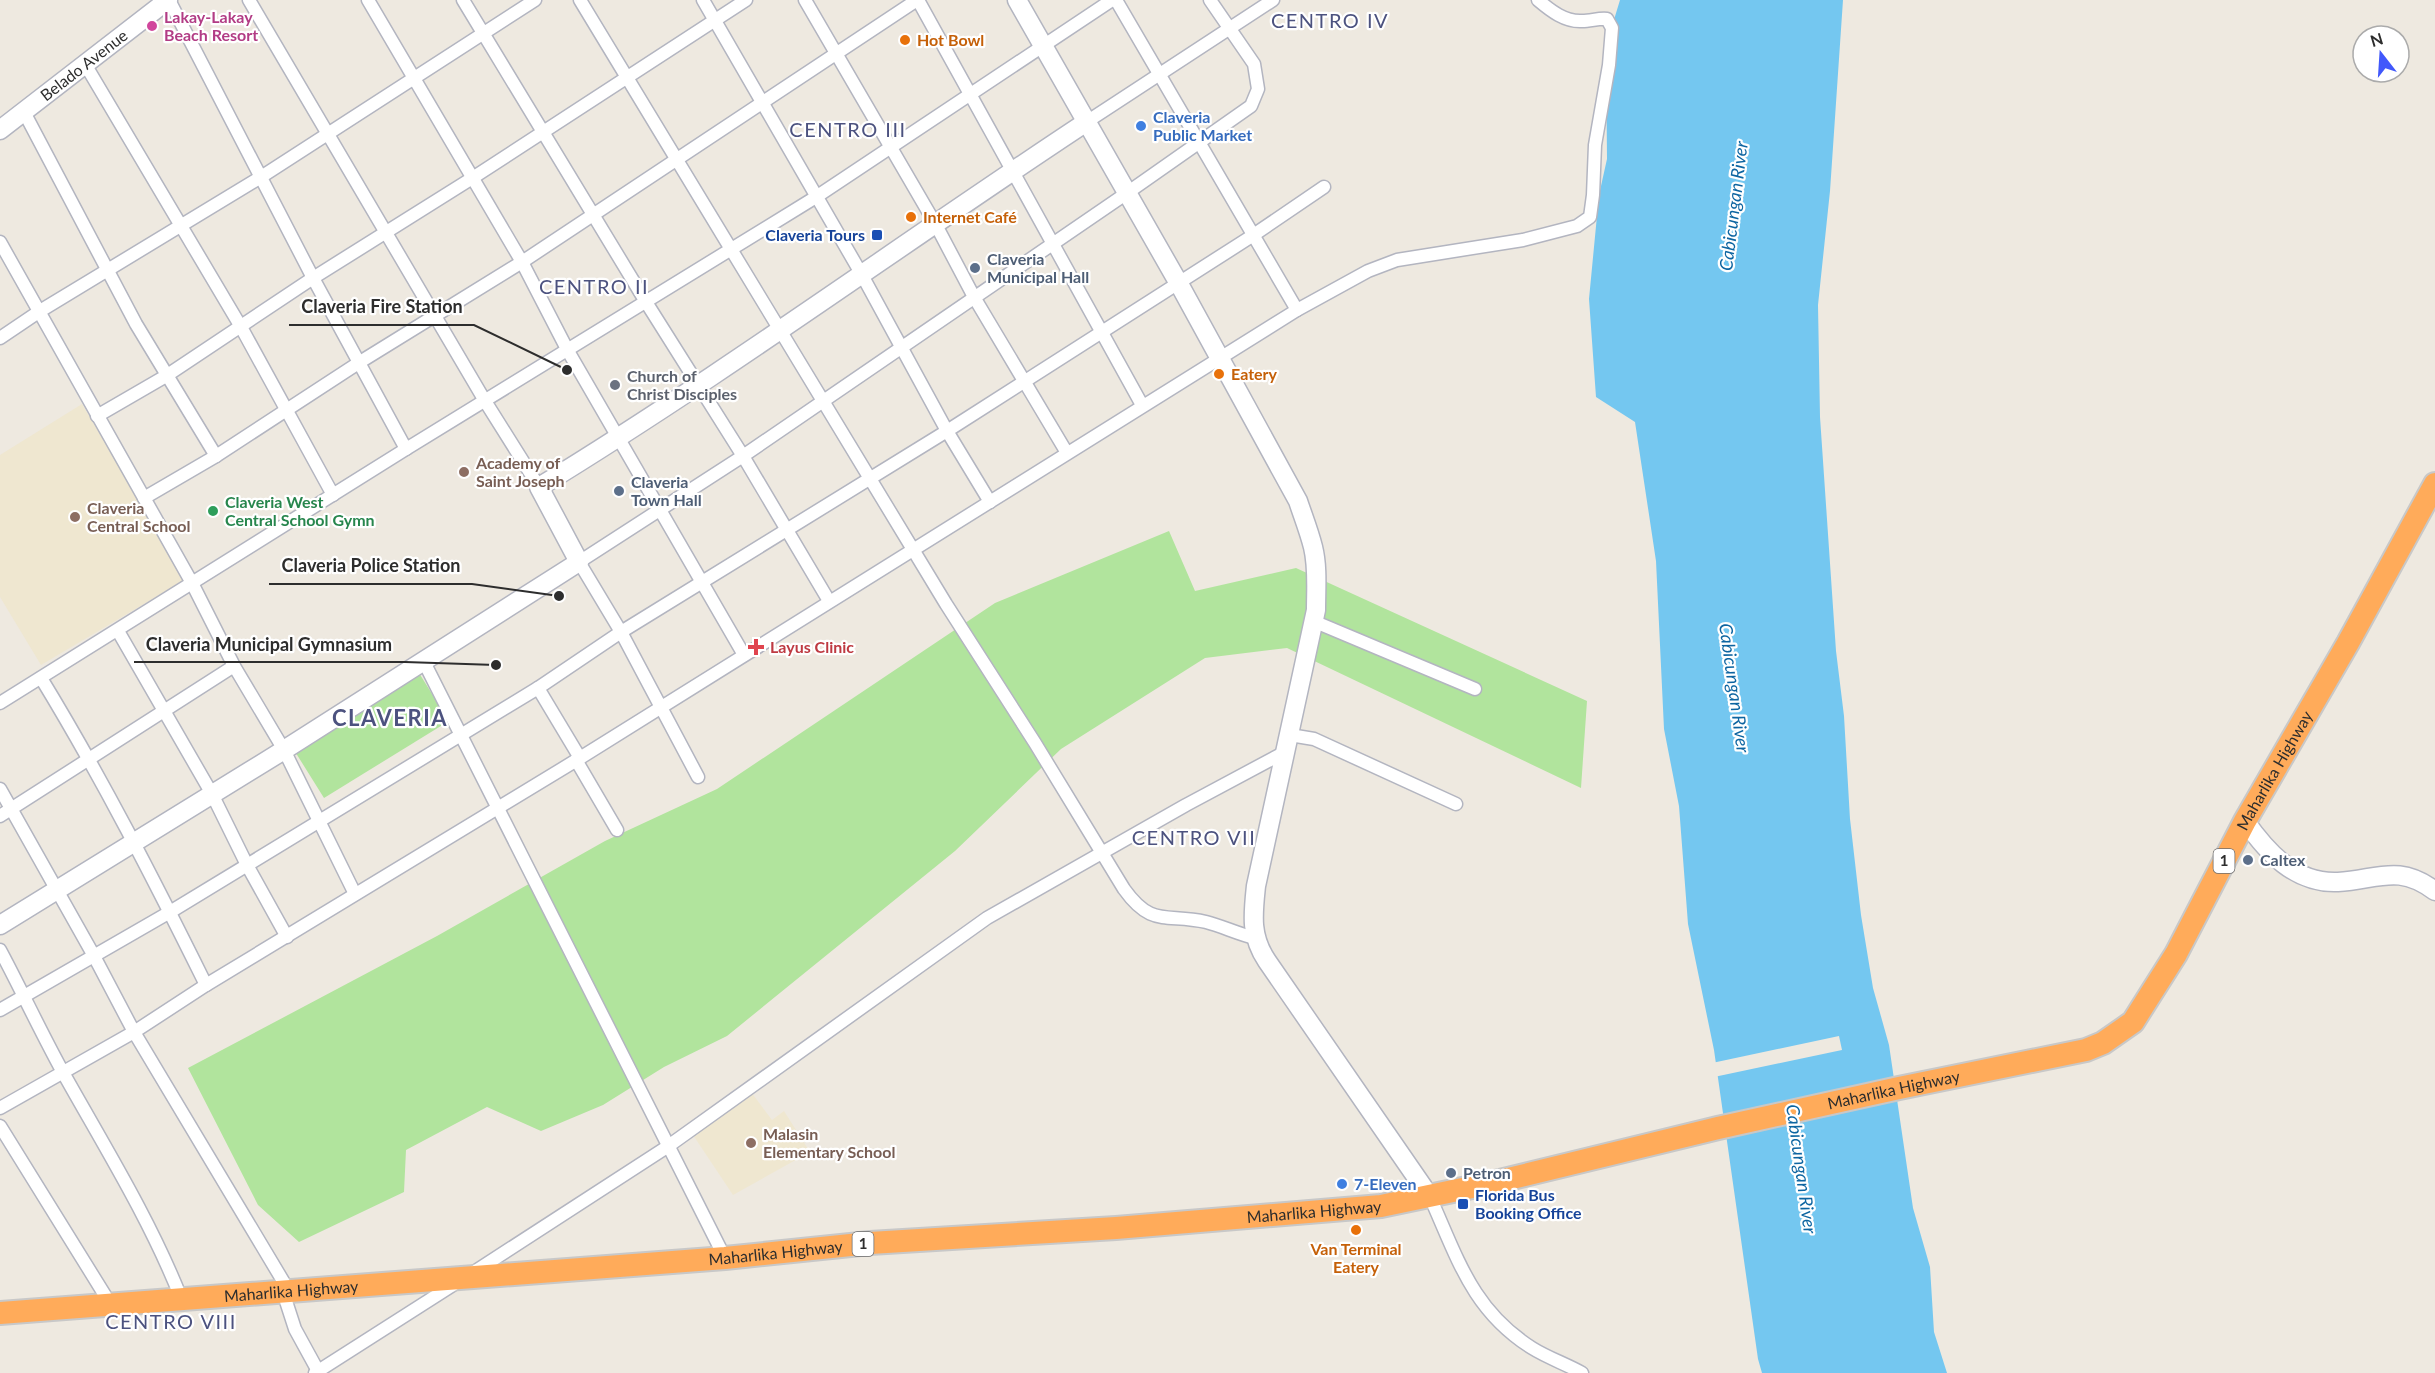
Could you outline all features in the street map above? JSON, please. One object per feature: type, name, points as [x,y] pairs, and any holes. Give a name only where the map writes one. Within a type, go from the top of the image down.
[{"type":"highway","name":"Maharlika Highway","points":[[3,1308],[111,1305],[724,1258],[870,1244],[1116,1228],[1381,1206],[1430,1197],[1718,1128],[1899,1088],[2078,1053],[2103,1043],[2133,1022],[2176,954],[2245,821],[2348,643],[2435,484]]},
{"type":"street","name":"Belado Avenue","points":[[0,130],[168,0]]},
{"type":"street","points":[[168,0],[406,449]]},
{"type":"street","points":[[249,0],[326,134],[485,401],[539,487],[698,777]]},
{"type":"street","points":[[368,0],[413,79],[474,177],[522,262],[568,351],[744,655]]},
{"type":"street","points":[[462,0],[743,456],[829,601]]},
{"type":"street","points":[[0,338],[40,311],[261,177],[535,0]]},
{"type":"street","points":[[580,0],[870,478],[1130,898],[1146,913],[1160,917],[1205,922],[1255,938]]},
{"type":"street","points":[[703,0],[862,275],[947,431],[990,502]]},
{"type":"street","points":[[97,416],[166,376],[746,0]]},
{"type":"street","points":[[805,0],[936,225],[974,297],[1067,453]]},
{"type":"street","points":[[144,498],[216,456],[360,362],[522,262],[917,0],[1142,405]]},
{"type":"street","points":[[1017,0],[1088,121],[1298,501],[1314,549],[1317,578],[1313,621],[1256,886],[1252,925],[1255,938],[1267,961],[1430,1197],[1469,1284],[1483,1306],[1504,1328],[1533,1349],[1582,1373]]},
{"type":"street","points":[[0,703],[406,449],[816,197],[1114,0],[1297,310]]},
{"type":"street","points":[[0,925],[284,750],[661,510],[902,348],[1251,105],[1258,93],[1258,79],[1254,64],[1210,0]]},
{"type":"street","points":[[539,487],[699,385],[936,225],[1013,170],[1273,0]]},
{"type":"street","points":[[0,1108],[134,1032],[206,985],[661,708],[913,548],[1297,310],[1384,264],[1416,256],[1523,240],[1577,226],[1590,217],[1595,145],[1609,65],[1612,28],[1607,19],[1602,18],[1584,21],[1569,20],[1538,0]]},
{"type":"street","points":[[85,64],[241,327],[333,495]]},
{"type":"street","points":[[24,112],[166,376],[216,456]]},
{"type":"street","points":[[0,1010],[170,912],[538,688],[702,582],[947,431],[1252,236],[1324,187]]},
{"type":"street","points":[[0,242],[192,583],[234,666],[284,750],[355,894]]},
{"type":"street","points":[[1313,621],[1475,689]]},
{"type":"street","points":[[118,631],[212,794],[286,937]]},
{"type":"street","points":[[423,662],[724,1258]]},
{"type":"street","points":[[0,816],[234,666]]},
{"type":"street","points":[[41,678],[90,758],[135,842],[206,985]]},
{"type":"street","points":[[538,688],[617,830]]},
{"type":"street","points":[[0,789],[134,1032],[286,1292],[295,1329],[317,1372],[667,1147],[970,929],[1288,743],[1314,739],[1456,804]]},
{"type":"street","points":[[2245,821],[2272,855],[2304,876],[2338,882],[2376,875],[2397,874],[2423,882],[2435,891]]},
{"type":"street","points":[[0,950],[63,1073],[146,1221],[166,1260],[181,1298]]},
{"type":"street","points":[[0,1126],[111,1305]]},
{"type":"shaded area","name":"Claveria Central School","points":[[82,404],[186,579],[41,665],[0,597],[0,455]]},
{"type":"shaded area","name":"Malasin Elementary School","points":[[751,1092],[772,1120],[784,1111],[810,1152],[733,1195],[693,1135]]},
{"type":"green space","points":[[1169,531],[1195,591],[1296,568],[1587,701],[1581,788],[1287,648],[1205,658],[1061,749],[955,851],[727,1036],[664,1067],[603,1105],[541,1131],[487,1107],[406,1150],[404,1192],[299,1242],[258,1205],[188,1068],[437,936],[605,841],[717,789],[995,603]]},
{"type":"green space","points":[[419,673],[449,721],[324,798],[294,750]]},
{"type":"water","name":"Cabicungan River","points":[[1620,0],[1843,0],[1830,191],[1818,305],[1820,417],[1836,651],[1844,716],[1850,819],[1861,915],[1873,988],[1889,1045],[1913,1208],[1930,1267],[1934,1332],[1947,1373],[1762,1373],[1758,1359],[1714,1050],[1688,924],[1679,806],[1664,729],[1656,561],[1635,422],[1596,397],[1589,299],[1599,195],[1607,159],[1606,46]]},
{"type":"pier","points":[[1839,1036],[1842,1050],[1714,1077],[1712,1063]]},
{"type":"place","name":"Lakay-Lakay Beach Resort","points":[[152,26]]},
{"type":"place","name":"Hot Bowl","points":[[905,40]]},
{"type":"place","name":"Claveria Public Market","points":[[1141,126]]},
{"type":"place","name":"Internet Café","points":[[911,217]]},
{"type":"place","name":"Claveria Tours","points":[[877,235]]},
{"type":"place","name":"Claveria Municipal Hall","points":[[975,268]]},
{"type":"place","name":"Claveria Fire Station","points":[[567,370]]},
{"type":"place","name":"Eatery","points":[[1219,374]]},
{"type":"place","name":"Church of Christ Disciples","points":[[615,385]]},
{"type":"place","name":"Academy of Saint Joseph","points":[[464,472]]},
{"type":"place","name":"Claveria Town Hall","points":[[619,491]]},
{"type":"place","name":"Claveria West Central School Gymn","points":[[213,511]]},
{"type":"place","name":"Claveria Central School","points":[[75,517]]},
{"type":"place","name":"Claveria Police Station","points":[[559,596]]},
{"type":"place","name":"Layus Clinic","points":[[756,647]]},
{"type":"place","name":"Claveria Municipal Gymnasium","points":[[496,665]]},
{"type":"place","name":"Caltex","points":[[2248,860]]},
{"type":"place","name":"Malasin Elementary School","points":[[751,1143]]},
{"type":"place","name":"Petron","points":[[1451,1173]]},
{"type":"place","name":"7-Eleven","points":[[1342,1184]]},
{"type":"place","name":"Florida Bus Booking Office","points":[[1463,1204]]},
{"type":"place","name":"Van Terminal Eatery","points":[[1356,1230]]},
{"type":"district","name":"CENTRO IV","points":[[1330,21]]},
{"type":"district","name":"CENTRO III","points":[[848,130]]},
{"type":"district","name":"CENTRO II","points":[[594,287]]},
{"type":"district","name":"CLAVERIA","points":[[390,718]]},
{"type":"district","name":"CENTRO VII","points":[[1194,838]]},
{"type":"district","name":"CENTRO VIII","points":[[171,1322]]}]
